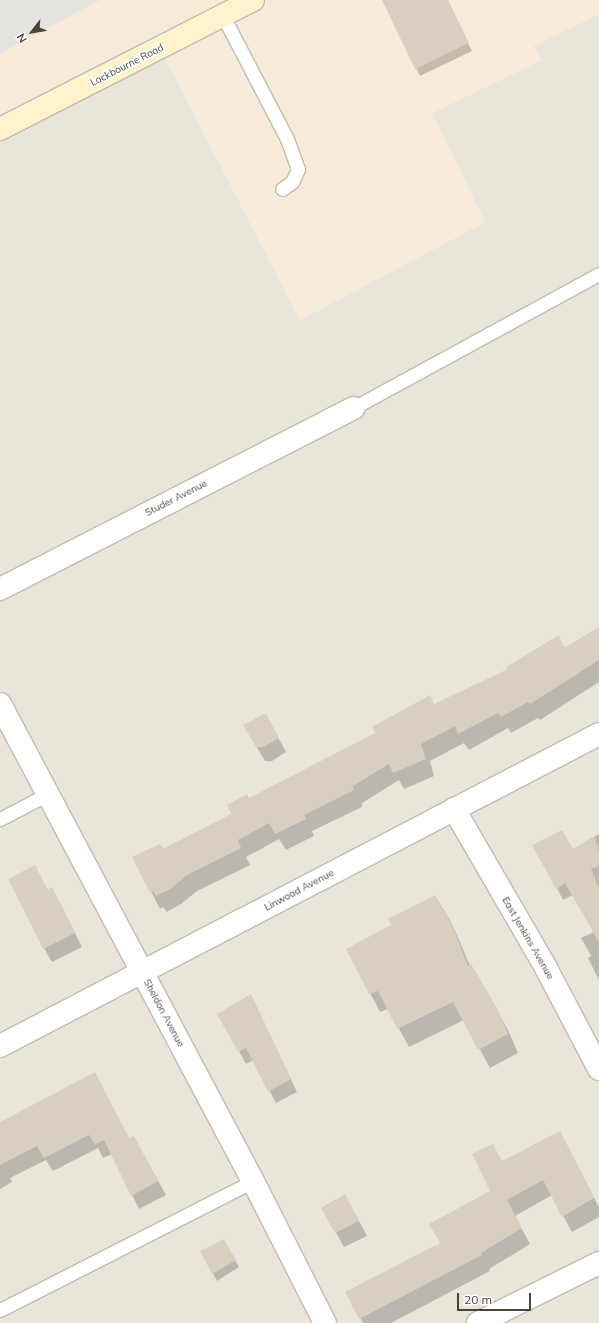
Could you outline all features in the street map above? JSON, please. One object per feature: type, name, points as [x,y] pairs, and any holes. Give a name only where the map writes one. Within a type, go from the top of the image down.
[{"type":"main road","name":"Lockbourne Road","points":[[0,129],[253,0]]},
{"type":"street","name":"Studer Avenue","points":[[0,589],[353,408]]},
{"type":"street","name":"Sheldon Avenue","points":[[0,704],[253,1181],[325,1323]]},
{"type":"street","name":"Linwood Avenue","points":[[0,1046],[599,734]]},
{"type":"street","name":"East Jenkins Avenue","points":[[454,809],[546,968],[599,1069]]},
{"type":"street","points":[[478,1323],[599,1263]]},
{"type":"lane","points":[[223,16],[287,139],[298,169],[292,182],[282,189]]},
{"type":"lane","points":[[353,408],[599,274]]},
{"type":"lane","points":[[0,819],[48,794]]},
{"type":"lane","points":[[0,1310],[253,1181]]},
{"type":"shaded area","points":[[0,0],[599,0],[599,14],[533,46],[542,60],[432,113],[485,222],[300,320],[160,48],[0,130]]},
{"type":"shaded area","points":[[0,0],[100,0],[0,53]]},
{"type":"shaded area","points":[[599,14],[599,1323],[0,1323],[0,130],[160,48],[300,320],[485,222],[432,113],[541,60],[533,46]]},
{"type":"building","points":[[382,0],[448,0],[469,43],[415,69]]},
{"type":"building","points":[[599,627],[599,660],[530,704],[528,702],[501,717],[498,713],[458,734],[455,726],[421,744],[426,759],[393,773],[389,764],[353,786],[354,790],[304,815],[306,819],[275,834],[269,823],[238,840],[241,848],[187,875],[172,888],[156,896],[153,891],[150,893],[132,857],[160,844],[163,849],[231,814],[227,805],[247,794],[249,798],[375,733],[372,727],[430,695],[434,704],[508,669],[506,667],[559,635],[564,648]]},
{"type":"building","points":[[266,713],[279,738],[264,747],[256,747],[243,725]]},
{"type":"building","points":[[562,830],[573,849],[594,836],[599,850],[599,866],[591,869],[599,889],[599,942],[565,883],[556,889],[532,845]]},
{"type":"building","points":[[35,865],[47,890],[52,887],[75,933],[43,949],[8,879]]},
{"type":"building","points":[[435,895],[443,911],[445,910],[468,966],[471,964],[498,1010],[508,1034],[478,1050],[453,1002],[397,1029],[378,991],[369,994],[346,949],[391,925],[388,919]]},
{"type":"building","points":[[251,994],[291,1079],[268,1092],[246,1048],[238,1052],[217,1014]]},
{"type":"building","points":[[95,1072],[129,1138],[134,1136],[158,1181],[131,1196],[104,1140],[95,1144],[89,1135],[44,1158],[37,1146],[0,1165],[0,1122]]},
{"type":"building","points":[[560,1131],[594,1198],[562,1217],[543,1180],[507,1200],[522,1228],[481,1253],[482,1255],[359,1319],[345,1292],[440,1243],[429,1224],[490,1191],[472,1154],[493,1144],[502,1161]]},
{"type":"building","points":[[345,1194],[359,1221],[335,1233],[321,1208]]},
{"type":"building","points":[[224,1239],[236,1260],[212,1274],[200,1251]]}]
